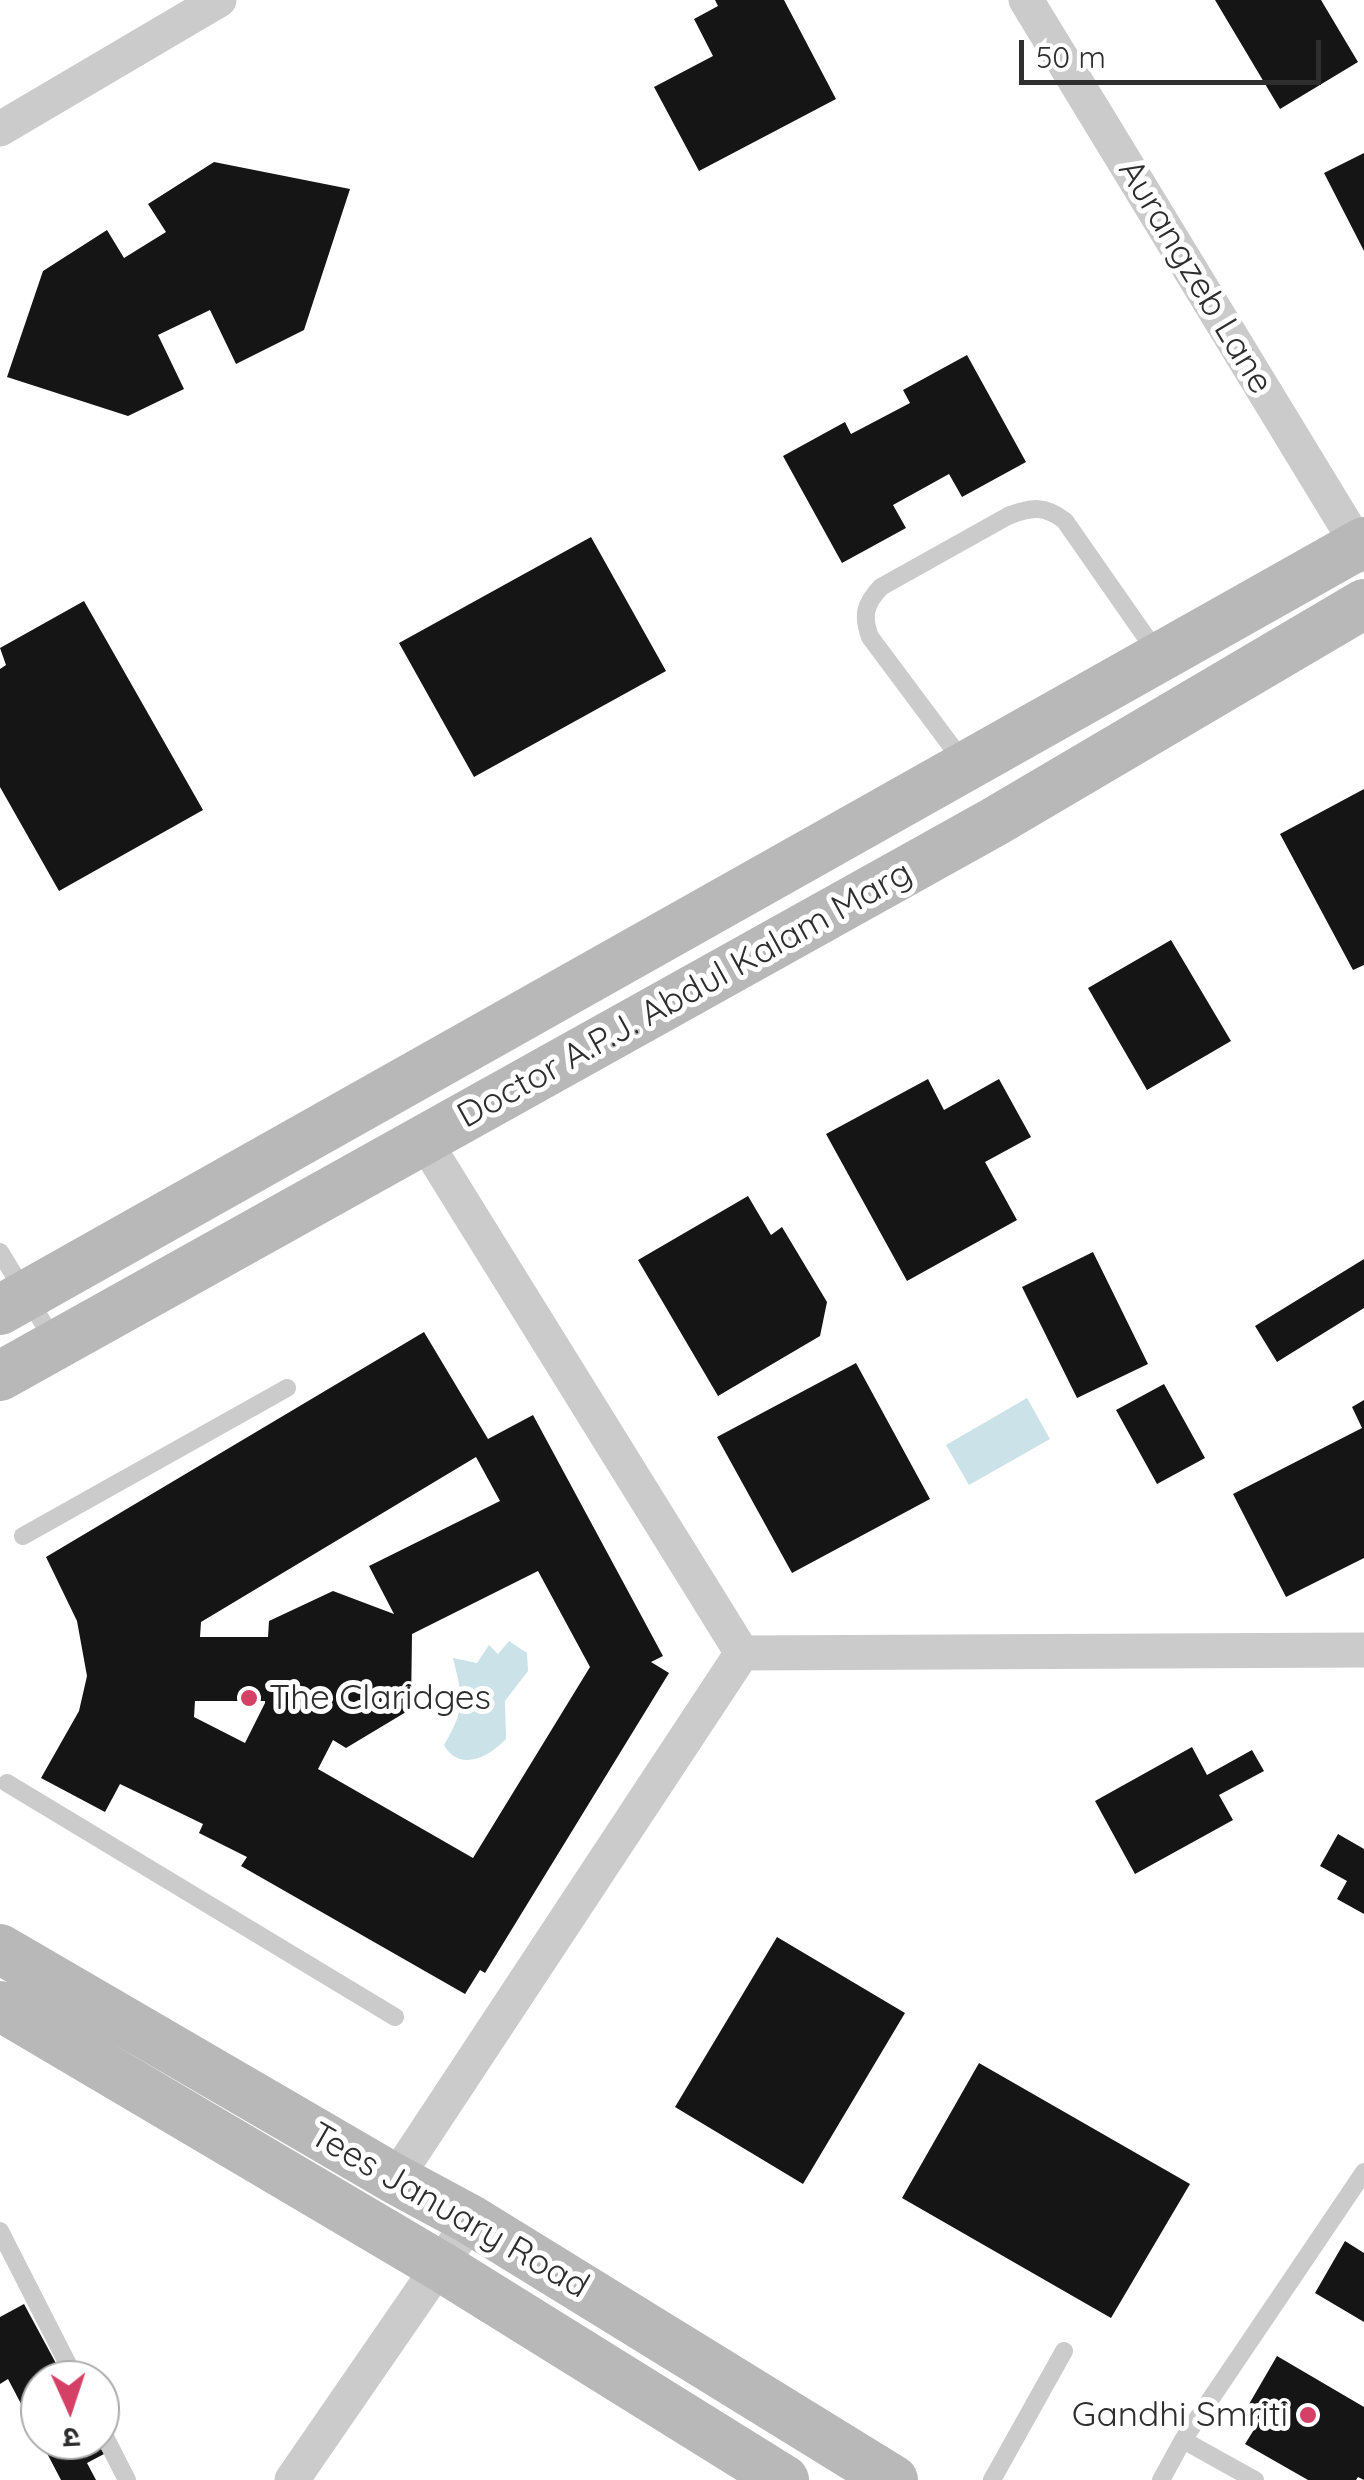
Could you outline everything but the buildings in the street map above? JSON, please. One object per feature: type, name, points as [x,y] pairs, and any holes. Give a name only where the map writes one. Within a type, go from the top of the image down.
[{"type":"main road","name":"Doctor A.P.J. Abdul Kalam Marg","points":[[14,1303],[1362,547]]},
{"type":"main road","name":"Doctor A.P.J. Abdul Kalam Marg","points":[[0,1376],[1010,812],[1364,604]]},
{"type":"main road","name":"Tees January Road","points":[[0,1949],[395,2180],[471,2220],[893,2480]]},
{"type":"main road","name":"Tees January Road","points":[[0,2006],[440,2266],[784,2480]]},
{"type":"street","points":[[0,129],[219,0]]},
{"type":"street","name":"Aurangzeb Lane","points":[[1026,0],[1362,547]]},
{"type":"street","points":[[425,1142],[742,1653]]},
{"type":"street","points":[[742,1653],[1364,1650]]},
{"type":"street","points":[[395,2180],[742,1653]]},
{"type":"street","points":[[292,2480],[471,2220]]},
{"type":"lane","points":[[966,766],[870,637],[864,620],[867,602],[881,587],[1008,516],[1031,507],[1052,510],[1065,521],[1160,658]]},
{"type":"lane","points":[[0,1252],[14,1303],[56,1345]]},
{"type":"lane","points":[[23,1536],[287,1388]]},
{"type":"lane","points":[[8,1783],[395,2017]]},
{"type":"lane","points":[[1160,2480],[1364,2172]]},
{"type":"lane","points":[[0,2231],[66,2360]]},
{"type":"lane","points":[[992,2480],[1064,2351]]},
{"type":"lane","points":[[1184,2440],[1255,2480]]},
{"type":"water","points":[[1027,1398],[1050,1439],[969,1485],[946,1445]]},
{"type":"water","points":[[509,1641],[527,1653],[528,1671],[505,1701],[506,1739],[482,1756],[457,1758],[444,1745],[461,1703],[453,1658],[477,1663],[489,1645],[498,1654]]},
{"type":"place","name":"The Claridges","points":[[249,1698]]},
{"type":"place","name":"Gandhi Smriti","points":[[1308,2415]]}]
